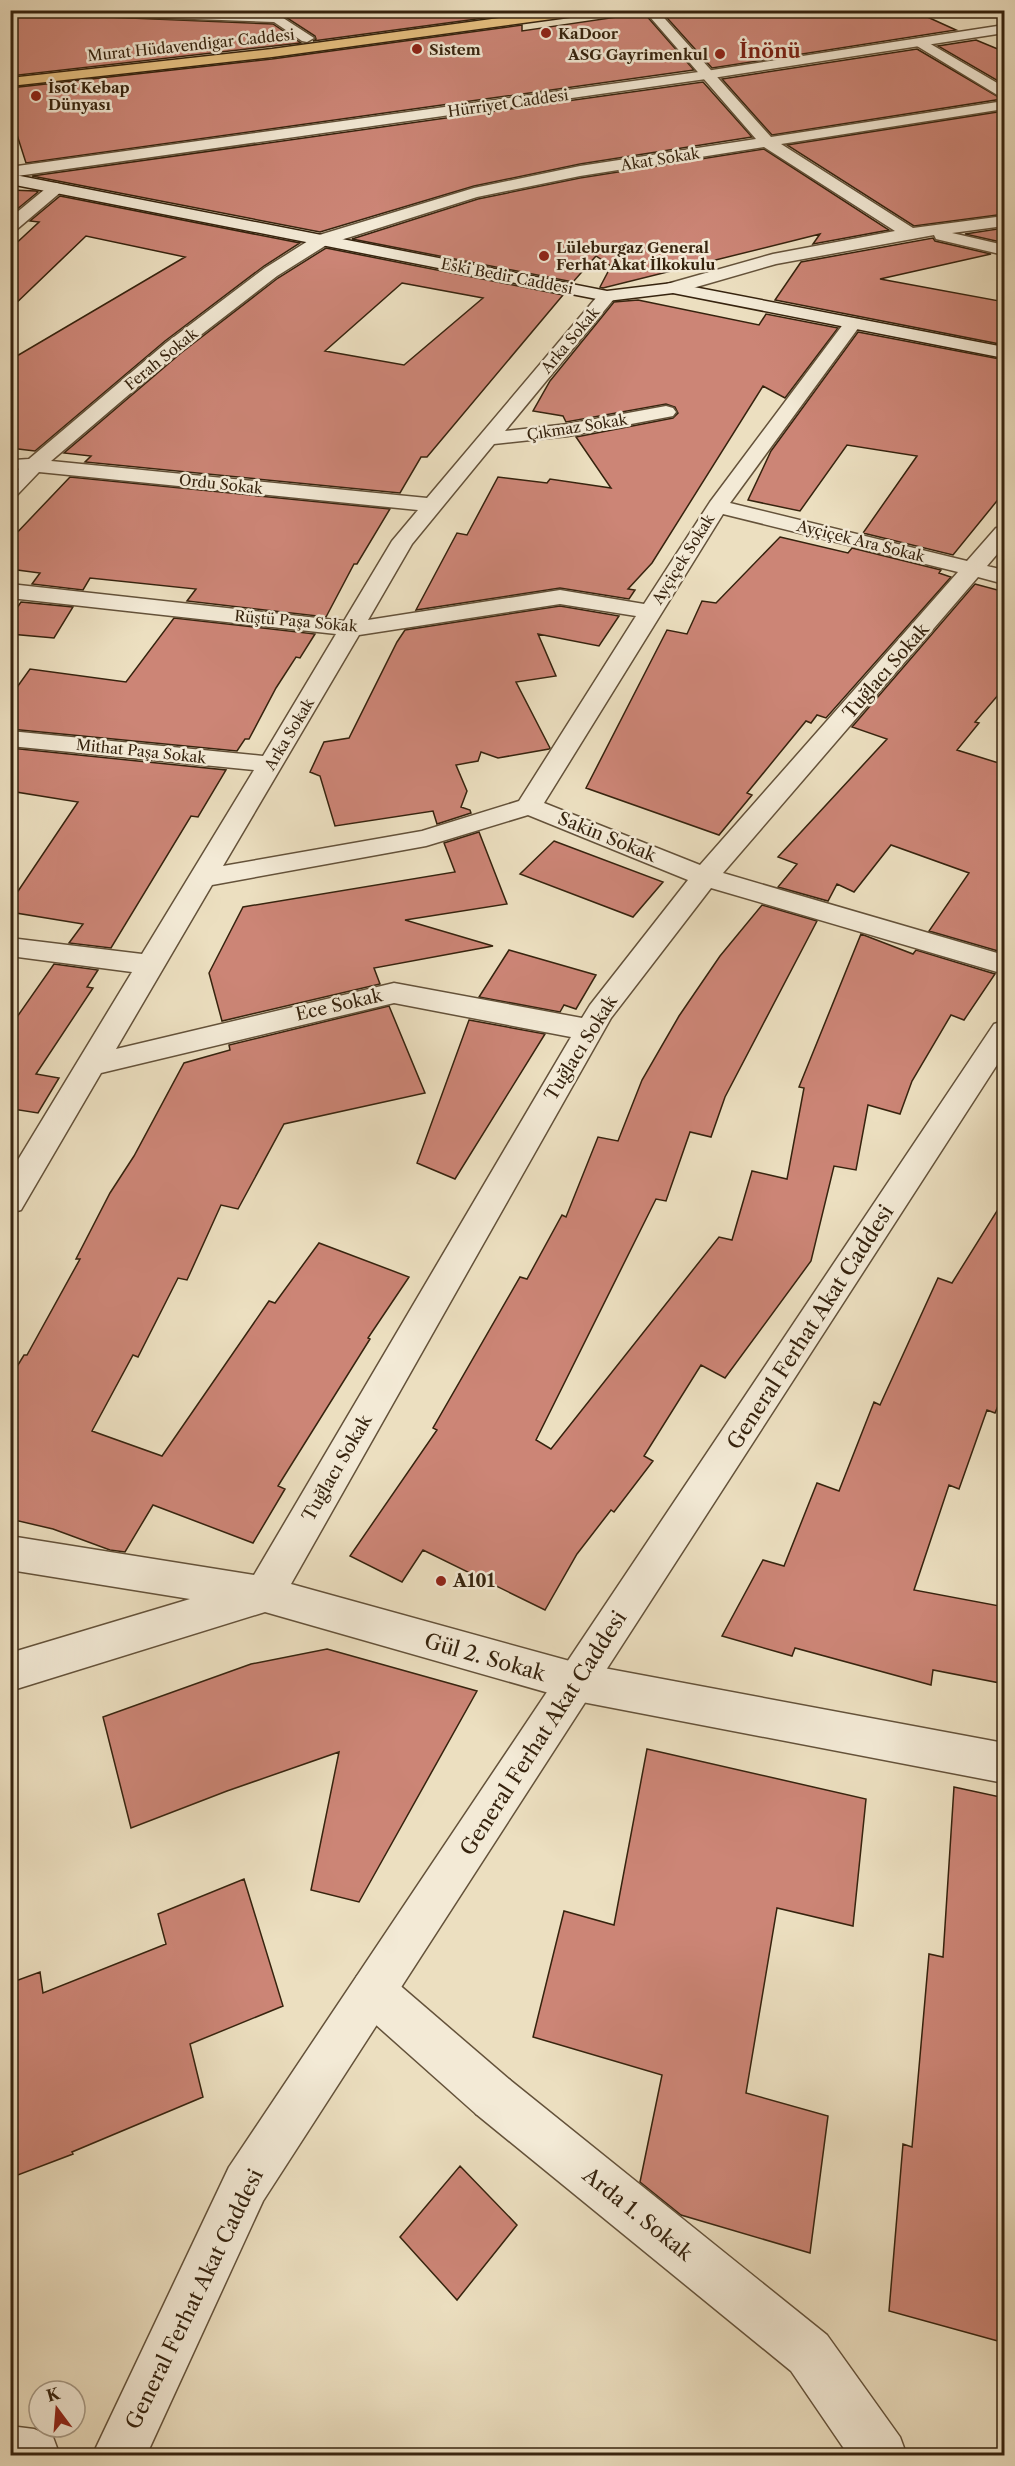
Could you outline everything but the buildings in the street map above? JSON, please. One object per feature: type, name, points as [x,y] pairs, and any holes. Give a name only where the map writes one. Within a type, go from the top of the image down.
[{"type":"highway","name":"Murat Hüdavendigar Caddesi","points":[[10,71],[307,38],[521,10]]},
{"type":"highway","name":"Murat Hüdavendigar Caddesi","points":[[10,81],[272,53],[589,10]]},
{"type":"street","points":[[57,10],[278,14],[307,38]]},
{"type":"street","points":[[650,10],[766,142],[918,232],[1005,250]]},
{"type":"street","name":"Hürriyet Caddesi","points":[[10,172],[706,75],[1005,29]]},
{"type":"street","points":[[922,43],[1005,93]]},
{"type":"street","name":"Akat Sokak","points":[[322,240],[474,193],[580,171],[1005,105]]},
{"type":"street","name":"Eski Bedir Caddesi","points":[[10,179],[607,296],[673,288],[1005,353]]},
{"type":"street","points":[[10,227],[56,188]]},
{"type":"street","points":[[673,288],[773,259],[918,232],[1005,221]]},
{"type":"street","name":"Ferah Sokak","points":[[10,491],[33,466],[173,347],[271,272],[322,240]]},
{"type":"street","name":"Arka Sokak","points":[[10,1201],[23,1158],[92,1065],[404,541],[607,296]]},
{"type":"street","name":"Ayçiçek Sokak","points":[[529,806],[717,506],[853,323]]},
{"type":"street","name":"Çıkmaz Sokak","points":[[487,439],[568,430],[666,412]]},
{"type":"street","name":"Ordu Sokak","points":[[10,463],[431,506]]},
{"type":"street","name":"Ayçiçek Ara Sokak","points":[[717,506],[1005,577]]},
{"type":"street","name":"Tuğlacı Sokak","points":[[264,1594],[600,1012],[705,877],[1005,533]]},
{"type":"street","name":"Rüştü Paşa Sokak","points":[[10,591],[352,628],[560,597],[651,612]]},
{"type":"street","name":"Mithat Paşa Sokak","points":[[10,738],[271,764]]},
{"type":"street","points":[[203,878],[426,838],[529,806]]},
{"type":"street","name":"Sakin Sokak","points":[[529,806],[705,877],[1005,965]]},
{"type":"street","points":[[10,946],[152,965]]},
{"type":"street","name":"Ece Sokak","points":[[92,1065],[394,993],[589,1030]]},
{"type":"street","name":"General Ferhat Akat Caddesi","points":[[118,2456],[246,2184],[1005,1031]]},
{"type":"street","name":"Gül 2. Sokak","points":[[10,1553],[264,1594],[577,1683],[1005,1763]]},
{"type":"street","points":[[10,1672],[264,1594]]},
{"type":"street","name":"Arda 1. Sokak","points":[[373,1992],[493,2097],[809,2353],[881,2456]]},
{"type":"street","points":[[10,2452],[34,2456]]},
{"type":"place","name":"KaDoor","points":[[546,33]]},
{"type":"place","name":"Sistem","points":[[417,49]]},
{"type":"place","name":"ASG Gayrimenkul","points":[[720,54]]},
{"type":"place","name":"İsot Kebap Dünyası","points":[[36,96]]},
{"type":"place","name":"Lüleburgaz General Ferhat Akat İlkokulu","points":[[544,256]]},
{"type":"place","name":"A101","points":[[441,1581]]},
{"type":"district","name":"İnönü","points":[[770,51]]}]
